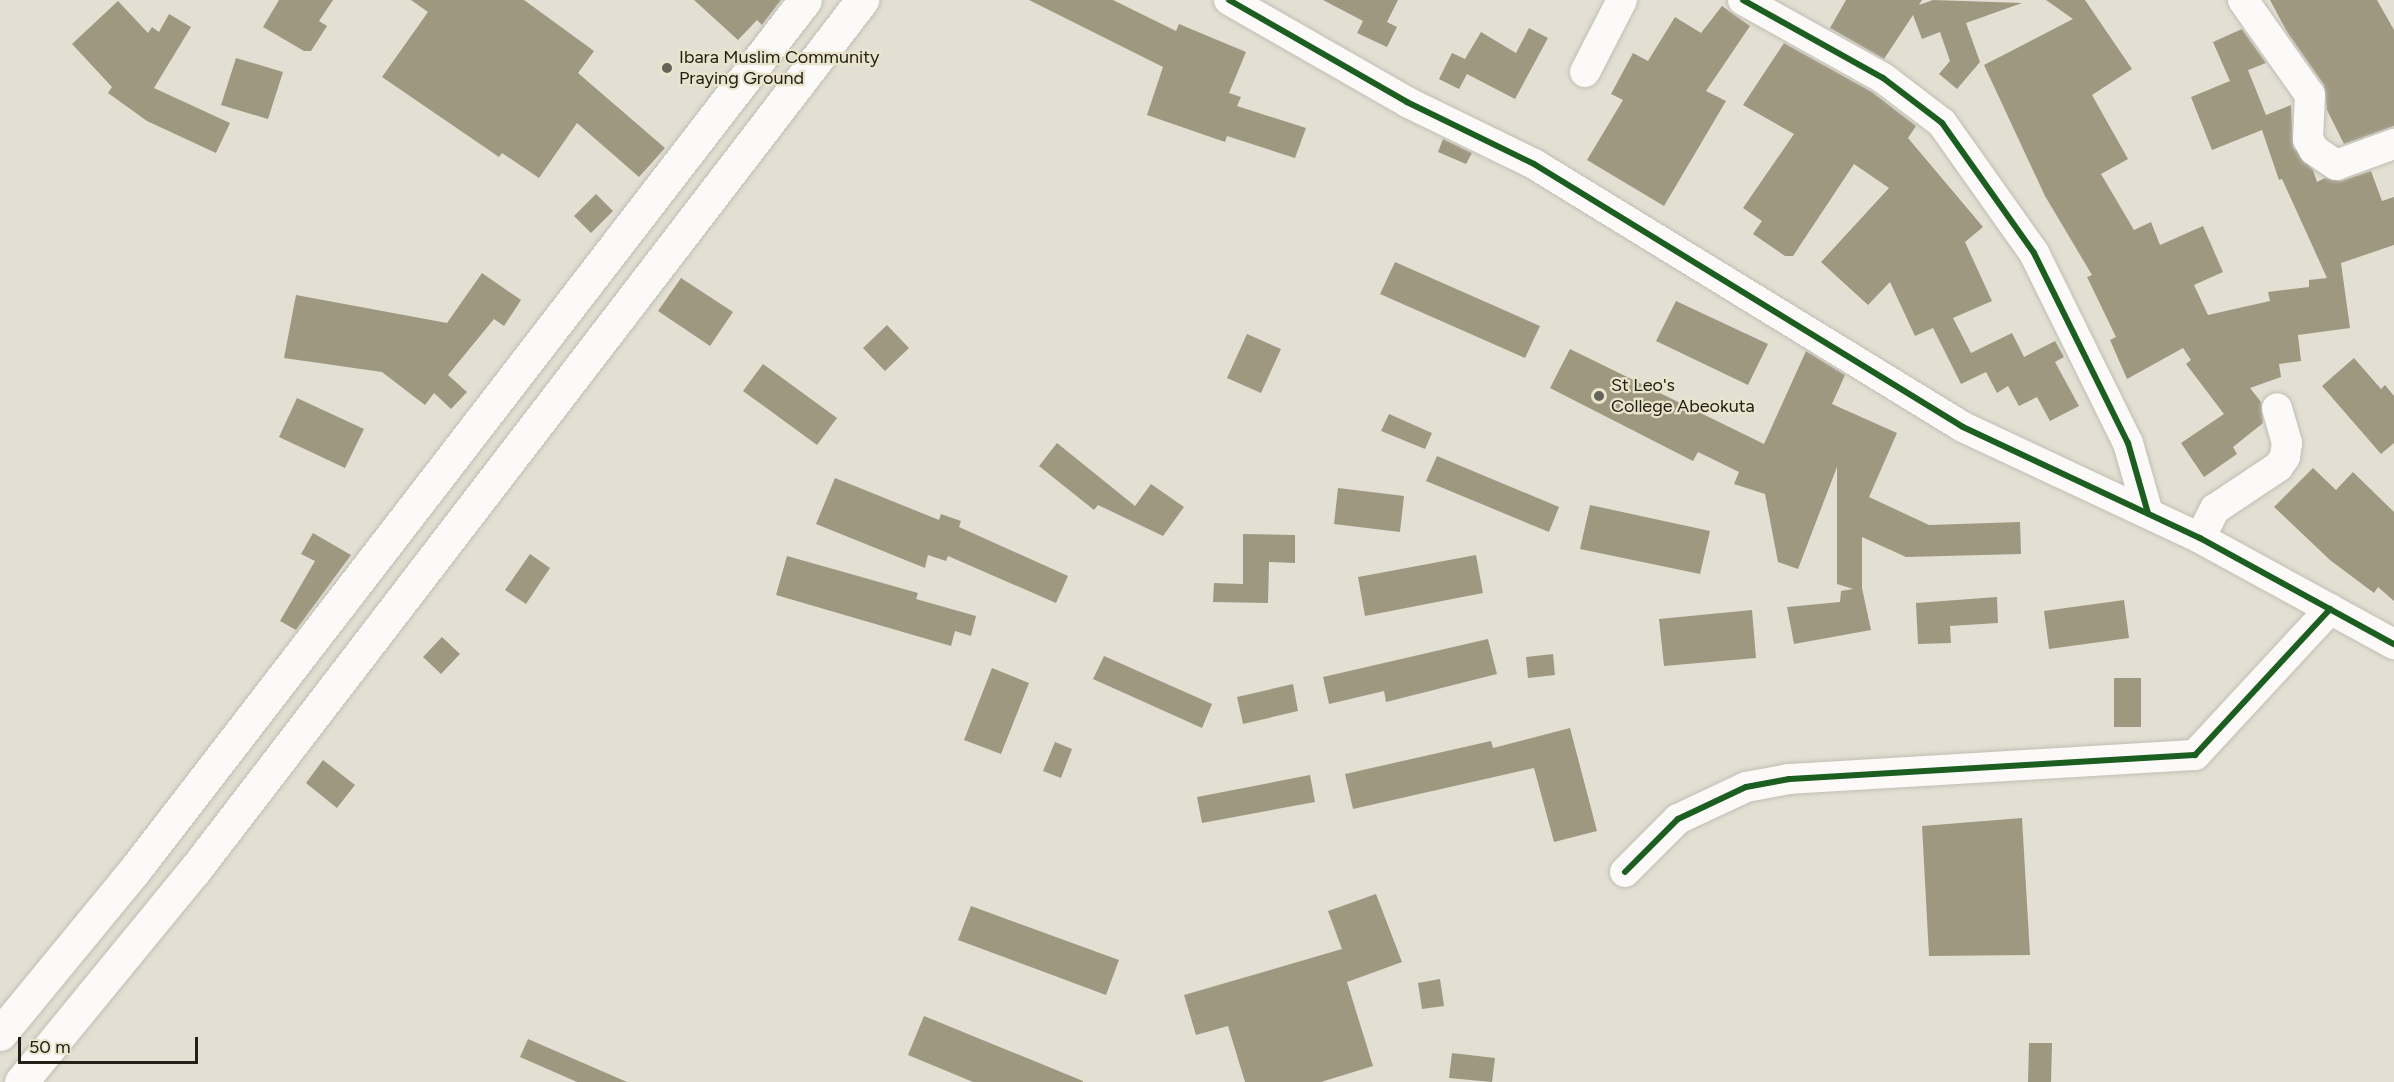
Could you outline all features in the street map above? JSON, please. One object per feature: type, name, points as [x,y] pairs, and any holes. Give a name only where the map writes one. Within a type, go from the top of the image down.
[{"type":"main road","points":[[0,1034],[141,862],[805,0]]},
{"type":"main road","points":[[21,1082],[194,871],[774,120],[862,0]]},
{"type":"street","points":[[1229,0],[1407,102],[1534,164],[1963,427],[2200,538],[2394,644]]},
{"type":"street","points":[[1585,72],[1622,0]]},
{"type":"street","points":[[1743,0],[1883,78],[1942,123],[2034,253],[2128,443],[2148,513]]},
{"type":"street","points":[[2243,0],[2310,95],[2308,139],[2314,150],[2336,165],[2394,144]]},
{"type":"street","points":[[2200,538],[2215,509],[2278,467],[2285,457],[2287,443],[2277,408]]},
{"type":"street","points":[[1625,872],[1678,819],[1746,787],[1778,781],[2195,755],[2330,609]]},
{"type":"building","points":[[279,0],[333,0],[319,21],[327,26],[311,51],[304,51],[263,27]]},
{"type":"building","points":[[411,0],[524,0],[594,51],[578,73],[665,148],[639,177],[577,123],[539,178],[502,153],[499,157],[382,77],[428,12]]},
{"type":"building","points":[[694,0],[781,0],[762,25],[757,20],[738,40]]},
{"type":"building","points":[[1029,0],[1113,0],[1176,31],[1179,24],[1246,52],[1229,93],[1241,97],[1237,106],[1306,128],[1295,158],[1227,136],[1225,142],[1147,115],[1163,67]]},
{"type":"building","points":[[1323,0],[1398,0],[1387,22],[1397,27],[1387,47],[1357,33],[1363,21]]},
{"type":"building","points":[[1846,0],[1922,0],[1919,5],[1933,0],[2022,3],[1966,23],[1980,62],[1957,89],[1939,74],[1950,61],[1940,32],[1922,39],[1913,15],[1884,59],[1830,28]]},
{"type":"building","points":[[2046,0],[2085,0],[2132,69],[2092,95],[2128,159],[2101,174],[2134,230],[2151,222],[2160,245],[2203,226],[2223,272],[2194,285],[2208,315],[2270,301],[2268,292],[2309,287],[2309,280],[2327,278],[2282,179],[2279,180],[2262,130],[2212,150],[2191,97],[2230,81],[2213,42],[2242,29],[2266,63],[2248,70],[2266,115],[2291,105],[2293,147],[2313,170],[2317,182],[2325,178],[2341,181],[2371,171],[2382,201],[2394,197],[2394,245],[2341,263],[2350,328],[2298,335],[2301,361],[2279,364],[2281,377],[2250,388],[2261,402],[2263,423],[2233,447],[2237,454],[2204,477],[2181,443],[2224,414],[2186,364],[2191,360],[2183,348],[2127,379],[2110,340],[2116,337],[2087,277],[2092,275],[2045,196],[1984,65],[2073,19]]},
{"type":"building","points":[[2270,0],[2377,0],[2394,30],[2394,126],[2344,144],[2327,110],[2324,85],[2287,32]]},
{"type":"building","points":[[118,1],[148,33],[152,27],[159,32],[169,14],[191,27],[154,88],[230,123],[216,153],[147,121],[108,93],[112,87],[72,44]]},
{"type":"building","points":[[1722,6],[1750,26],[1706,91],[1726,101],[1664,206],[1587,160],[1623,100],[1611,94],[1633,53],[1648,61],[1675,17],[1701,33]]},
{"type":"building","points":[[1529,28],[1548,38],[1515,99],[1467,74],[1459,89],[1439,79],[1452,53],[1465,59],[1481,32],[1516,53]]},
{"type":"building","points":[[1784,43],[1872,92],[1916,126],[1908,138],[1983,227],[1965,242],[1992,301],[1953,318],[1971,353],[2012,333],[2024,357],[2055,341],[2064,357],[2055,362],[2079,406],[2050,421],[2037,397],[2019,406],[2008,386],[1997,393],[1986,372],[1961,384],[1933,328],[1915,336],[1890,282],[1868,305],[1821,262],[1889,188],[1854,164],[1793,256],[1785,256],[1753,234],[1762,221],[1743,208],[1794,134],[1743,105]]},
{"type":"building","points":[[236,58],[283,72],[268,119],[221,105]]},
{"type":"building","points":[[1443,139],[1472,153],[1466,164],[1438,152]]},
{"type":"building","points":[[596,194],[613,211],[591,233],[574,216]]},
{"type":"building","points":[[1395,262],[1540,326],[1525,358],[1380,294]]},
{"type":"building","points":[[482,273],[521,300],[504,326],[494,319],[448,375],[467,392],[451,409],[434,393],[425,405],[382,372],[284,358],[296,295],[447,323]]},
{"type":"building","points":[[681,278],[733,312],[710,346],[658,311]]},
{"type":"building","points":[[1676,301],[1768,344],[1748,385],[1656,341]]},
{"type":"building","points":[[887,325],[909,348],[885,371],[863,348]]},
{"type":"building","points":[[1247,334],[1281,349],[1261,393],[1227,378]]},
{"type":"building","points":[[1570,349],[1764,444],[1806,351],[1845,375],[1832,404],[1897,433],[1869,497],[1929,525],[2020,522],[2021,554],[1906,557],[1862,537],[1862,588],[1871,630],[1794,644],[1787,607],[1840,602],[1841,591],[1853,589],[1837,584],[1837,467],[1798,569],[1778,562],[1765,494],[1734,484],[1739,472],[1698,452],[1693,461],[1550,388]]},
{"type":"building","points":[[2354,358],[2381,389],[2385,385],[2394,396],[2394,443],[2381,454],[2322,386]]},
{"type":"building","points":[[763,364],[837,418],[817,445],[743,391]]},
{"type":"building","points":[[297,398],[364,429],[345,468],[279,437]]},
{"type":"building","points":[[1389,414],[1432,433],[1425,449],[1381,431]]},
{"type":"building","points":[[1057,443],[1135,506],[1151,484],[1184,507],[1163,536],[1098,505],[1094,510],[1039,466]]},
{"type":"building","points":[[1437,456],[1559,507],[1549,532],[1426,481]]},
{"type":"building","points":[[2313,468],[2336,490],[2353,472],[2394,512],[2394,601],[2378,587],[2374,593],[2330,560],[2274,507]]},
{"type":"building","points":[[835,478],[939,520],[941,514],[961,521],[959,527],[1068,576],[1056,603],[948,556],[946,561],[928,555],[925,568],[816,524]]},
{"type":"building","points":[[1338,488],[1404,496],[1400,532],[1334,524]]},
{"type":"building","points":[[1590,505],[1710,531],[1700,574],[1580,549]]},
{"type":"building","points":[[313,533],[351,555],[296,630],[280,621],[315,561],[301,554]]},
{"type":"building","points":[[1243,534],[1295,535],[1295,563],[1269,562],[1268,603],[1213,602],[1214,583],[1243,584]]},
{"type":"building","points":[[530,554],[550,568],[526,604],[505,590]]},
{"type":"building","points":[[1476,555],[1483,593],[1365,616],[1358,577]]},
{"type":"building","points":[[787,556],[918,593],[916,599],[976,616],[971,636],[955,631],[951,646],[776,595]]},
{"type":"building","points":[[1997,597],[1998,623],[1950,626],[1951,643],[1918,644],[1916,603]]},
{"type":"building","points":[[2124,600],[2129,638],[2049,649],[2044,611]]},
{"type":"building","points":[[1752,610],[1756,658],[1664,666],[1659,619]]},
{"type":"building","points":[[442,637],[460,654],[441,674],[423,657]]},
{"type":"building","points":[[1488,639],[1497,674],[1386,702],[1384,691],[1329,704],[1323,677]]},
{"type":"building","points":[[1553,654],[1555,675],[1528,678],[1526,657]]},
{"type":"building","points":[[1104,656],[1212,704],[1202,728],[1093,679]]},
{"type":"building","points":[[992,668],[1029,683],[1001,754],[964,740]]},
{"type":"building","points":[[2114,678],[2141,678],[2141,727],[2114,727]]},
{"type":"building","points":[[1293,684],[1298,711],[1243,724],[1237,697]]},
{"type":"building","points":[[1570,728],[1597,831],[1554,842],[1534,768],[1353,809],[1345,774],[1491,741],[1493,748]]},
{"type":"building","points":[[1055,742],[1072,749],[1061,778],[1043,771]]},
{"type":"building","points":[[323,760],[355,785],[337,808],[306,783]]},
{"type":"building","points":[[1310,775],[1315,802],[1202,823],[1197,797]]},
{"type":"building","points":[[2022,818],[2030,955],[1929,956],[1922,826]]},
{"type":"building","points":[[1376,894],[1402,962],[1347,982],[1373,1066],[1321,1082],[1245,1082],[1228,1026],[1196,1035],[1184,995],[1342,949],[1328,911]]},
{"type":"building","points":[[971,906],[1119,960],[1106,995],[958,940]]},
{"type":"building","points":[[1440,979],[1444,1006],[1422,1009],[1418,983]]},
{"type":"building","points":[[924,1016],[1083,1082],[973,1082],[908,1055]]},
{"type":"building","points":[[528,1039],[627,1082],[577,1082],[520,1057]]},
{"type":"building","points":[[2029,1043],[2052,1043],[2051,1082],[2028,1082]]},
{"type":"building","points":[[1452,1053],[1495,1058],[1492,1082],[1449,1078]]},
{"type":"cycle path","points":[[1229,0],[1407,102],[1534,164],[1963,427],[2200,538],[2394,644]]},
{"type":"cycle path","points":[[1743,0],[1883,78],[1942,123],[2034,253],[2128,443],[2148,513]]},
{"type":"cycle path","points":[[1625,872],[1678,819],[1746,787],[1789,779],[2195,755],[2330,609]]},
{"type":"place","name":"Ibara Muslim Community Praying Ground","points":[[667,68]]},
{"type":"place","name":"St Leo's College Abeokuta","points":[[1599,396]]}]
